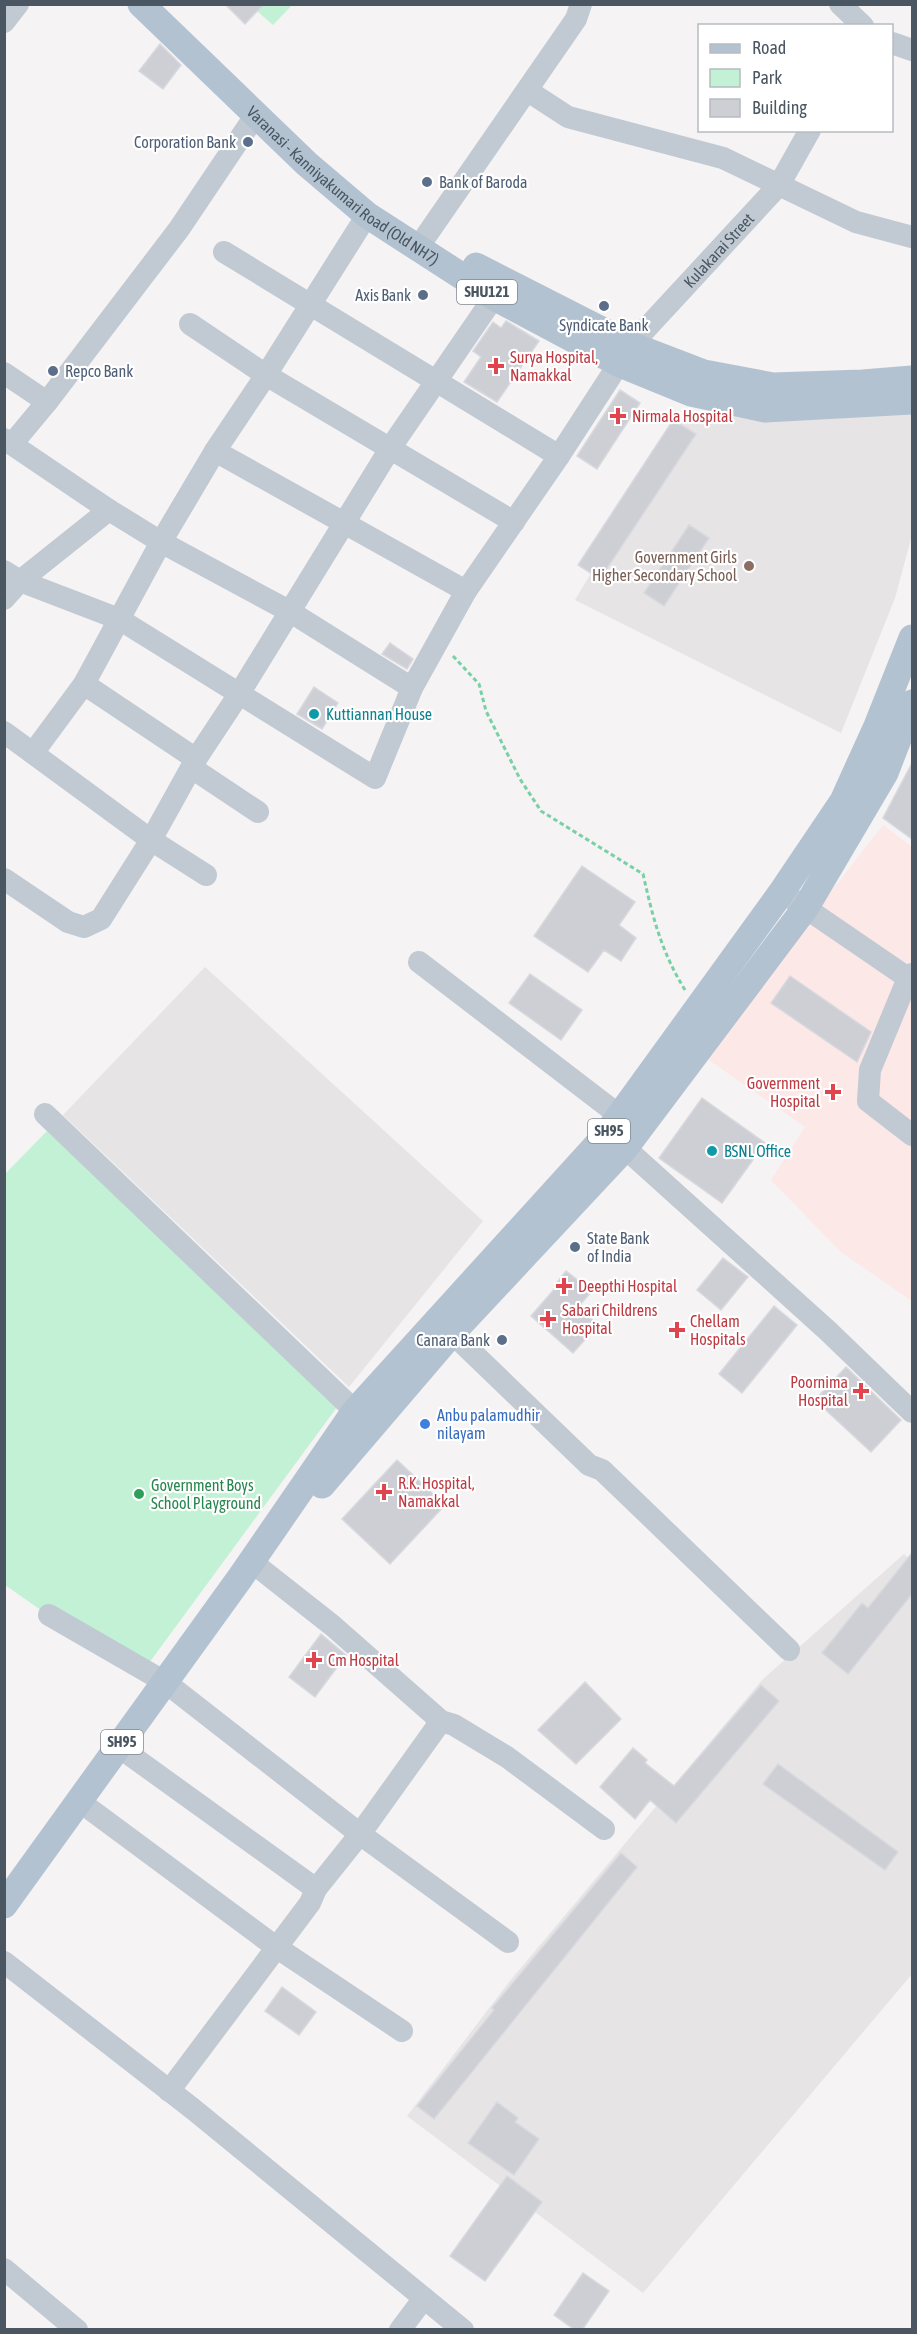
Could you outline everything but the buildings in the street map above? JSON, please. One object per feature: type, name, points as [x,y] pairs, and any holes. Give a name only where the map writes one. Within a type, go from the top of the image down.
[{"type":"main road","name":"Varanasi - Kanniyakumari Road (Old NH7)","points":[[141,4],[255,116],[367,215],[494,297],[625,355],[704,373],[773,386],[912,379]]},
{"type":"main road","name":"Varanasi - Kanniyakumari Road (Old NH7)","points":[[168,4],[318,152],[367,196],[478,268],[691,393],[765,409],[912,401]]},
{"type":"main road","name":"SH95","points":[[4,1905],[246,1571],[355,1411],[617,1133],[697,1010],[781,893],[843,801],[877,726],[912,638]]},
{"type":"main road","name":"SH95","points":[[246,1571],[374,1426],[806,907],[885,773],[912,703]]},
{"type":"street","points":[[4,22],[18,4]]},
{"type":"street","points":[[426,236],[528,91],[576,18],[581,4]]},
{"type":"street","points":[[840,4],[861,24]]},
{"type":"street","points":[[893,44],[912,51]]},
{"type":"street","points":[[528,91],[568,117],[723,158],[856,222],[912,237]]},
{"type":"street","points":[[255,116],[179,229],[47,402],[8,442],[161,542],[289,611],[412,688]]},
{"type":"street","name":"Kulakarai Street","points":[[239,694],[375,778],[412,688],[466,591],[625,355],[779,184],[809,132]]},
{"type":"street","points":[[33,753],[84,684],[161,542],[215,451],[367,215]]},
{"type":"street","points":[[224,252],[559,456]]},
{"type":"street","points":[[4,879],[68,922],[84,927],[101,919],[151,840],[194,763],[391,447],[494,297]]},
{"type":"street","points":[[190,324],[266,375],[391,447],[514,522]]},
{"type":"street","points":[[4,374],[47,402]]},
{"type":"street","points":[[215,451],[466,591]]},
{"type":"street","points":[[4,599],[12,576],[109,510]]},
{"type":"street","points":[[12,576],[119,619],[239,694]]},
{"type":"street","points":[[84,684],[258,812]]},
{"type":"street","points":[[4,732],[151,840],[206,875]]},
{"type":"street","points":[[781,893],[910,976],[870,1070],[868,1101],[912,1134]]},
{"type":"street","points":[[419,962],[617,1133],[912,1412]]},
{"type":"street","points":[[45,1114],[355,1411]]},
{"type":"street","points":[[452,1333],[589,1465],[602,1470],[789,1650]]},
{"type":"street","points":[[246,1571],[333,1626],[441,1721],[454,1725],[507,1757],[604,1829]]},
{"type":"street","points":[[49,1615],[165,1682],[360,1834],[508,1942]]},
{"type":"street","points":[[168,2091],[310,1903],[316,1889],[360,1834],[441,1721]]},
{"type":"street","points":[[119,1747],[316,1889]]},
{"type":"street","points":[[79,1801],[276,1947],[402,2031]]},
{"type":"street","points":[[4,1962],[168,2091],[463,2330]]},
{"type":"street","points":[[4,2270],[77,2330]]},
{"type":"street","points":[[400,2330],[424,2298]]},
{"type":"path","points":[[439,640],[479,684],[486,711],[520,779],[541,811],[643,874],[657,934],[673,971],[697,1010]]},
{"type":"shaded area","name":"Government Girls Higher Secondary School","points":[[912,410],[912,535],[895,598],[841,733],[575,600],[687,413],[793,416]]},
{"type":"shaded area","name":"Government Hospital","points":[[883,825],[912,847],[912,1301],[841,1252],[771,1180],[805,1127],[703,1056]]},
{"type":"shaded area","points":[[205,967],[483,1221],[349,1387],[63,1115]]},
{"type":"shaded area","points":[[904,1554],[912,1562],[912,1974],[643,2293],[407,2116],[509,1982],[762,1680]]},
{"type":"green space","points":[[250,5],[292,5],[273,25]]},
{"type":"green space","name":"Government Boys School Playground","points":[[47,1131],[340,1403],[138,1678],[5,1585],[4,1175]]},
{"type":"place","name":"Corporation Bank","points":[[248,142]]},
{"type":"place","name":"Bank of Baroda","points":[[427,182]]},
{"type":"place","name":"Axis Bank","points":[[423,295]]},
{"type":"place","name":"Syndicate Bank","points":[[604,306]]},
{"type":"place","name":"Surya Hospital, Namakkal","points":[[496,366]]},
{"type":"place","name":"Repco Bank","points":[[53,371]]},
{"type":"place","name":"Nirmala Hospital","points":[[618,416]]},
{"type":"place","name":"Government Girls Higher Secondary School","points":[[749,566]]},
{"type":"place","name":"Kuttiannan House","points":[[314,714]]},
{"type":"place","name":"Government Hospital","points":[[833,1092]]},
{"type":"place","name":"BSNL Office","points":[[712,1151]]},
{"type":"place","name":"State Bank of India","points":[[575,1247]]},
{"type":"place","name":"Deepthi Hospital","points":[[564,1286]]},
{"type":"place","name":"Sabari Childrens Hospital","points":[[548,1319]]},
{"type":"place","name":"Chellam Hospitals","points":[[677,1330]]},
{"type":"place","name":"Canara Bank","points":[[502,1340]]},
{"type":"place","name":"Poornima Hospital","points":[[861,1391]]},
{"type":"place","name":"Anbu palamudhir nilayam","points":[[425,1424]]},
{"type":"place","name":"R.K. Hospital, Namakkal","points":[[384,1492]]},
{"type":"place","name":"Government Boys School Playground","points":[[139,1494]]},
{"type":"place","name":"Cm Hospital","points":[[314,1660]]}]
